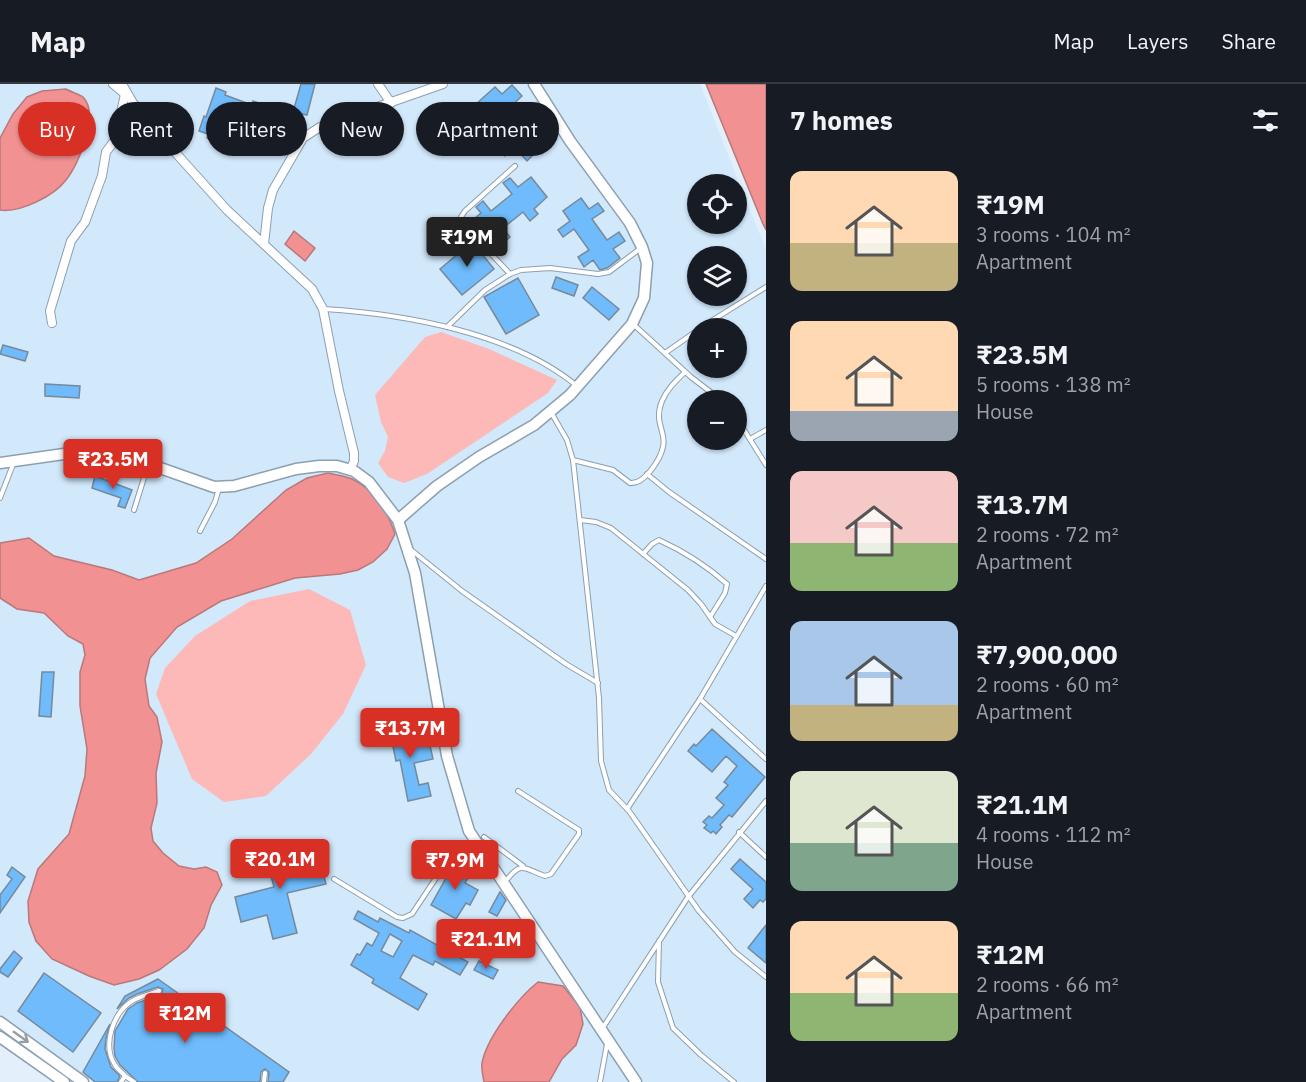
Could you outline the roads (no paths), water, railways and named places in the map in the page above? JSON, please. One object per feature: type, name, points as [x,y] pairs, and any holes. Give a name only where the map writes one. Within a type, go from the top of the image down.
[{"type":"street","points":[[113,84],[128,96]]},
{"type":"street","points":[[122,84],[128,96],[156,131],[227,210],[312,289],[323,309],[354,453],[354,461],[350,470]]},
{"type":"street","points":[[378,84],[390,102]]},
{"type":"street","points":[[396,102],[443,84]]},
{"type":"street","points":[[398,520],[437,486],[551,412],[578,387],[632,324],[642,304],[647,263],[642,247],[630,224],[570,141],[534,84]]},
{"type":"street","points":[[51,323],[50,311],[71,241],[85,222],[102,177],[106,152],[115,140],[128,96]]},
{"type":"street","points":[[264,244],[268,208],[273,190],[303,138],[319,128]]},
{"type":"street","points":[[0,463],[95,451],[116,453],[208,486],[234,486],[296,469],[319,466],[337,466],[354,471],[369,482],[398,520],[415,573],[447,756],[464,816],[504,883],[636,1082]]},
{"type":"street","points":[[0,1023],[64,1082]]},
{"type":"street","points":[[0,1037],[83,1082]]},
{"type":"lane","points":[[510,274],[463,224],[461,217],[515,166]]},
{"type":"lane","points":[[446,328],[485,290],[510,274],[521,270],[550,268],[598,274],[609,272],[642,247]]},
{"type":"lane","points":[[717,318],[766,287]]},
{"type":"lane","points":[[323,309],[373,314],[466,332],[537,358],[558,370],[578,387]]},
{"type":"lane","points":[[632,324],[708,390]]},
{"type":"lane","points":[[665,353],[687,337]]},
{"type":"lane","points":[[573,460],[613,470],[632,484],[638,482],[648,474],[663,447],[664,440],[658,418],[662,402],[670,387],[685,372]]},
{"type":"lane","points":[[551,412],[567,440],[573,460],[598,683],[601,761],[609,790],[627,809],[687,897],[735,952],[765,974]]},
{"type":"lane","points":[[750,440],[766,430]]},
{"type":"lane","points":[[747,435],[766,465]]},
{"type":"lane","points":[[0,498],[15,461]]},
{"type":"lane","points":[[134,510],[148,465]]},
{"type":"lane","points":[[648,474],[678,498],[766,559]]},
{"type":"lane","points":[[200,531],[220,487]]},
{"type":"lane","points":[[580,520],[596,522],[611,528],[688,590],[720,627],[736,636]]},
{"type":"lane","points":[[643,554],[659,540],[691,557],[727,584],[725,593],[710,617]]},
{"type":"lane","points":[[407,547],[462,591],[566,664],[598,683]]},
{"type":"lane","points":[[627,809],[700,699],[766,586]]},
{"type":"lane","points":[[700,699],[766,759]]},
{"type":"lane","points":[[334,879],[397,917],[404,918],[412,914],[452,854],[480,840],[524,867],[545,876],[551,874],[579,832],[518,791]]},
{"type":"lane","points":[[600,1030],[687,897],[766,801]]},
{"type":"lane","points":[[739,832],[766,857]]},
{"type":"lane","points":[[504,883],[515,869],[524,867]]},
{"type":"lane","points":[[659,941],[658,982],[674,1028],[701,1055],[734,1082]]},
{"type":"lane","points":[[134,1082],[114,1064],[110,1051],[110,1037],[113,1027],[130,1002],[159,991]]},
{"type":"lane","points":[[600,1082],[608,1042]]},
{"type":"lane","points":[[264,1082],[265,1073]]},
{"type":"lane","points":[[121,1082],[125,1076]]}]
